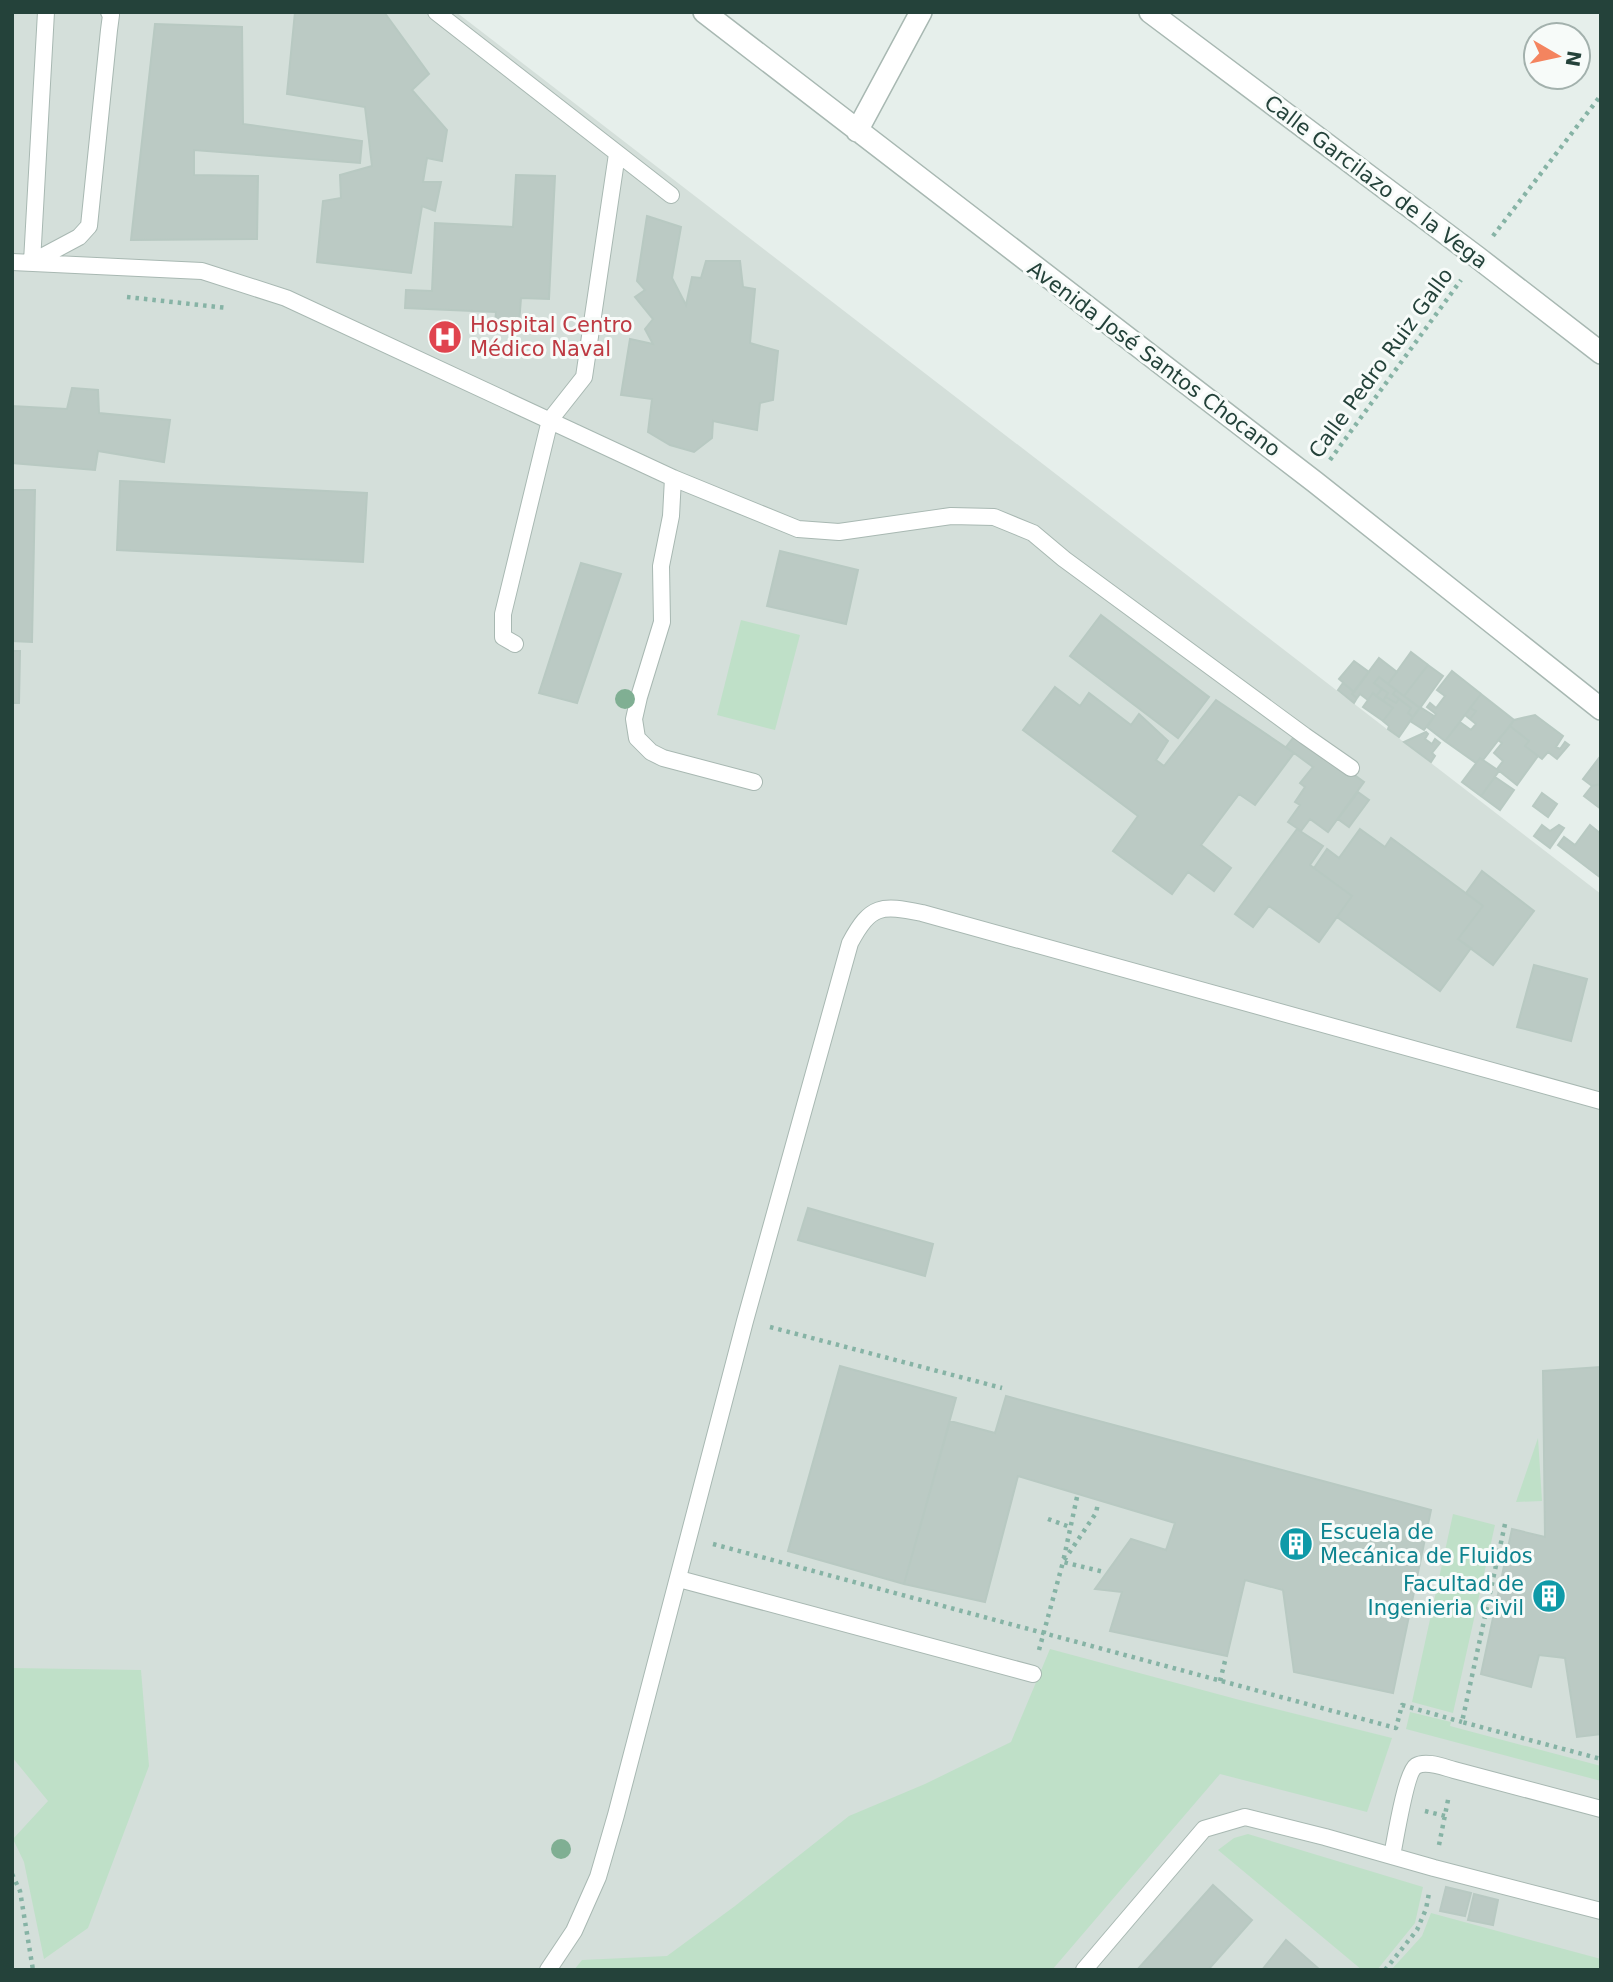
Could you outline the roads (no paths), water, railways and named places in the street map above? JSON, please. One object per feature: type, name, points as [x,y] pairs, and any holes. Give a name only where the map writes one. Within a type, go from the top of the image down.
[{"type":"street","name":"Avenida José Santos Chocano","points":[[704,12],[1315,482],[1601,709]]},
{"type":"street","points":[[857,131],[921,12]]},
{"type":"street","name":"Calle Garcilazo de la Vega","points":[[1150,12],[1601,353]]},
{"type":"lane","points":[[32,262],[46,12]]},
{"type":"lane","points":[[32,262],[79,237],[89,226],[111,15],[109,12]]},
{"type":"lane","points":[[436,12],[671,195]]},
{"type":"lane","points":[[515,644],[503,637],[503,614],[550,420],[584,377],[617,154]]},
{"type":"lane","points":[[12,262],[202,271],[286,298],[673,478],[798,529],[839,532],[951,516],[993,517],[1033,533],[1097,583],[1351,768]]},
{"type":"lane","points":[[673,478],[671,516],[661,566],[662,622],[639,697],[635,719],[637,738],[651,752],[663,758],[754,782]]},
{"type":"lane","points":[[548,1970],[574,1931],[598,1877],[679,1579],[745,1321],[850,943],[860,924],[873,911],[896,908],[922,913],[1601,1101]]},
{"type":"lane","points":[[679,1579],[1033,1674]]},
{"type":"lane","points":[[1392,1856],[1407,1785],[1412,1769],[1419,1764],[1430,1764],[1601,1809]]},
{"type":"lane","points":[[1084,1970],[1204,1829],[1245,1817],[1601,1911]]},
{"type":"place","name":"Hospital Centro Médico Naval","points":[[445,337]]},
{"type":"place","name":"Escuela de Mecánica de Fluidos","points":[[1296,1544]]},
{"type":"place","name":"Facultad de Ingenieria Civil","points":[[1549,1596]]}]
